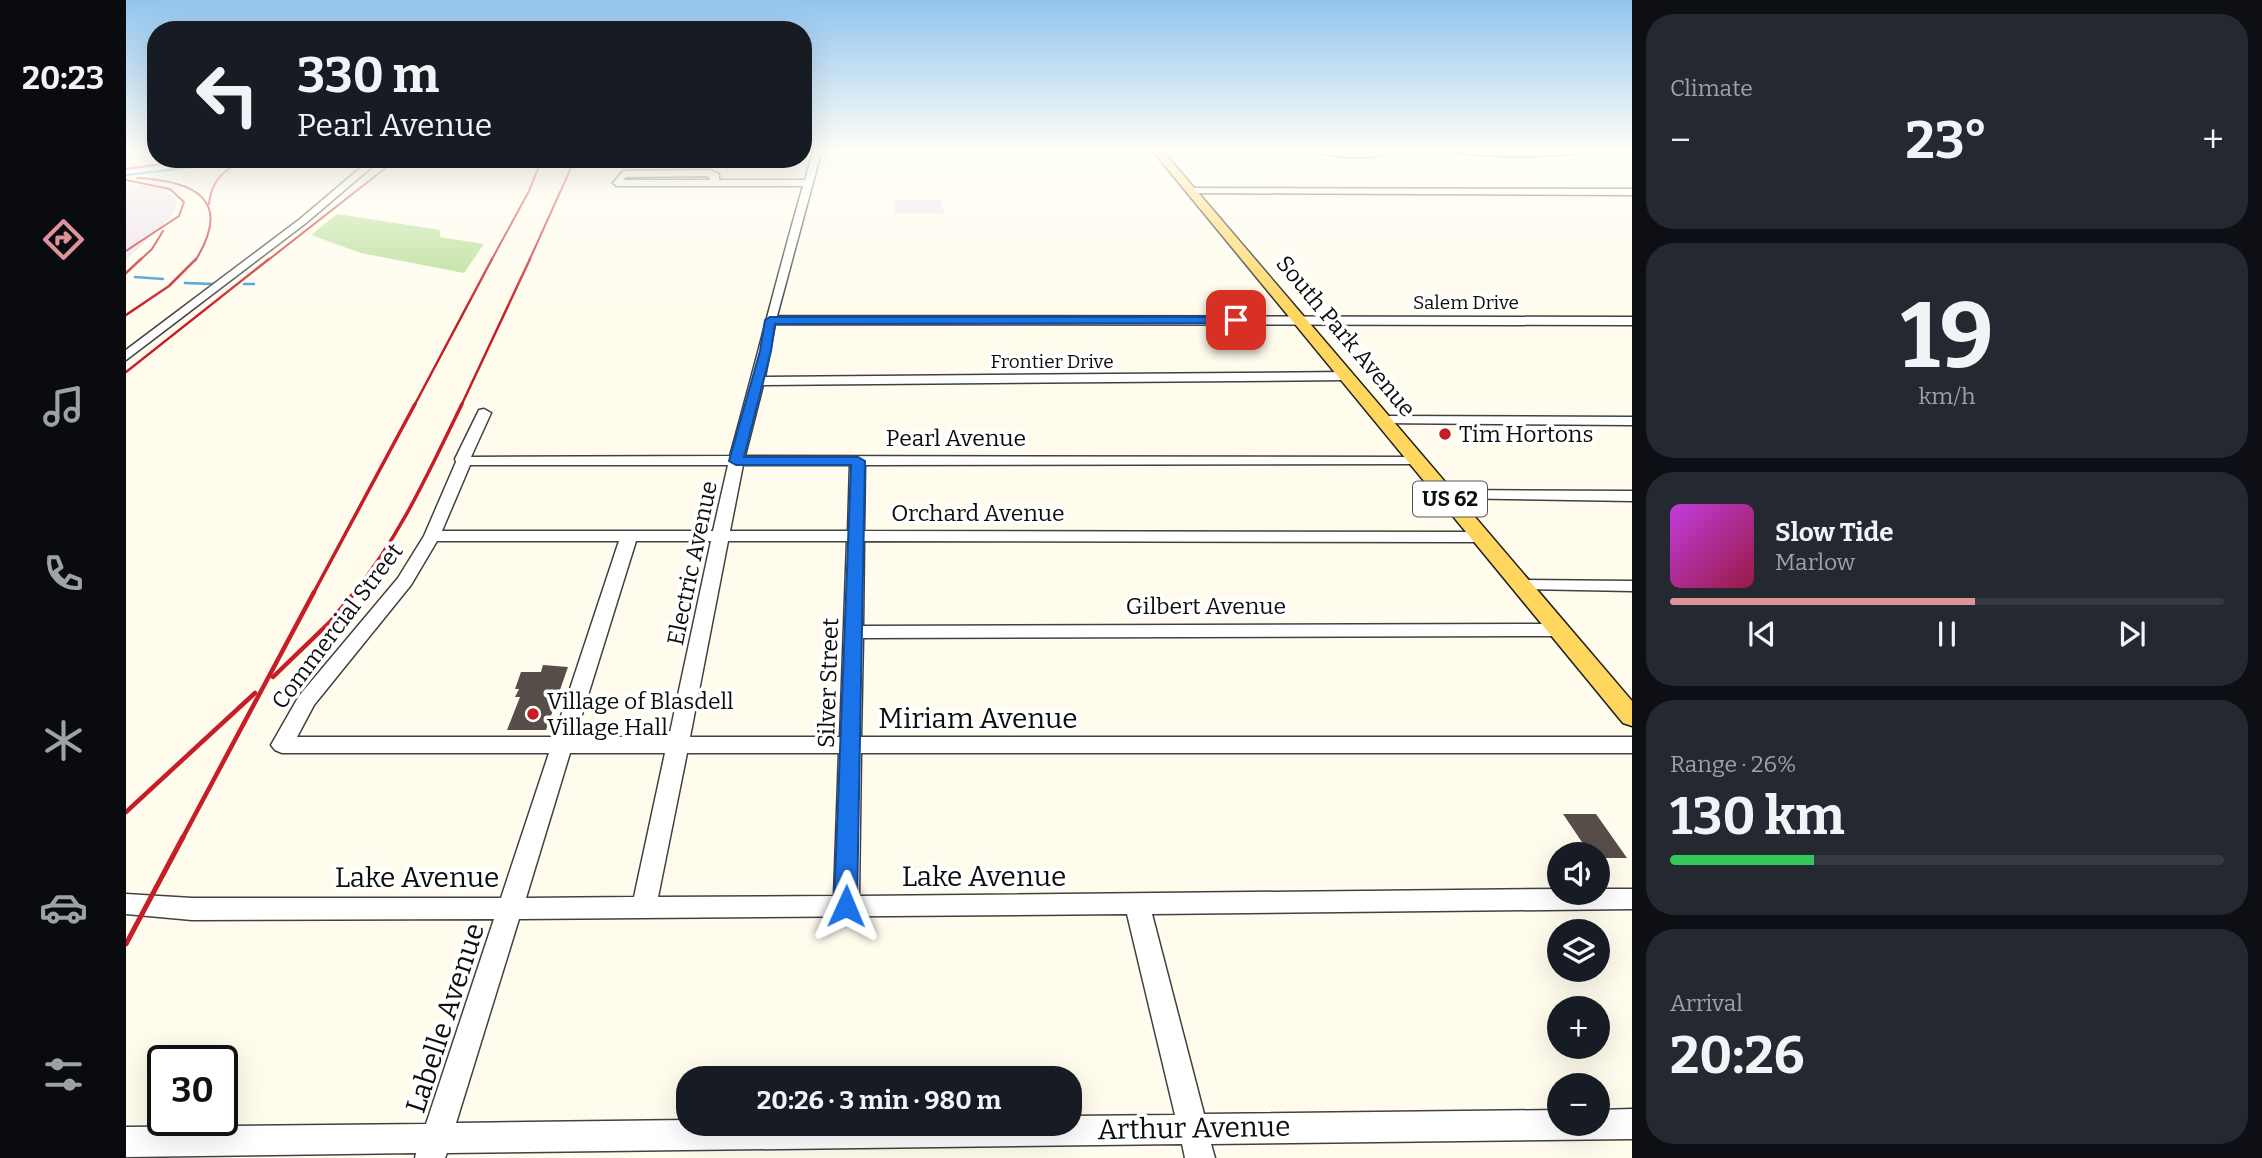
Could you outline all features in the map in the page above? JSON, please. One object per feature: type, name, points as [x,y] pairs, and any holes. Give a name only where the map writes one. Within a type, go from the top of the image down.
[{"type":"main road","name":"South Park Avenue","points":[[1201,203],[1559,630],[1625,700],[1632,717]]},
{"type":"street","points":[[126,356],[303,221],[322,203]]},
{"type":"street","name":"Electric Avenue","points":[[644,908],[736,461],[758,381],[770,320],[803,203]]},
{"type":"street","name":"Salem Drive","points":[[770,320],[1632,321]]},
{"type":"street","name":"Frontier Drive","points":[[758,381],[1347,376]]},
{"type":"street","points":[[464,461],[462,459],[484,413]]},
{"type":"street","points":[[1384,420],[1632,421]]},
{"type":"street","name":"Pearl Avenue","points":[[464,461],[1417,460]]},
{"type":"street","name":"Commercial Street","points":[[282,745],[306,701],[387,604],[432,536],[464,461]]},
{"type":"street","name":"Silver Street","points":[[846,906],[858,461]]},
{"type":"street","points":[[1447,495],[1632,496]]},
{"type":"street","name":"Orchard Avenue","points":[[432,536],[1482,537]]},
{"type":"street","name":"Labelle Avenue","points":[[433,1149],[513,906],[629,536]]},
{"type":"street","points":[[1522,585],[1632,586]]},
{"type":"street","name":"Gilbert Avenue","points":[[854,632],[1559,630]]},
{"type":"street","name":"Miriam Avenue","points":[[282,745],[1632,745]]},
{"type":"street","name":"Lake Avenue","points":[[126,904],[192,909],[513,906],[644,908],[1632,899]]},
{"type":"street","points":[[1137,904],[1200,1158]]},
{"type":"street","name":"Arthur Avenue","points":[[126,1142],[433,1149],[1192,1128],[1632,1124]]},
{"type":"shaded area","points":[[126,203],[176,203],[170,218],[126,260]]},
{"type":"shaded area","points":[[894,203],[942,203],[944,214],[895,214]]},
{"type":"green space","points":[[337,214],[440,230],[440,237],[484,244],[464,273],[361,253],[311,235]]},
{"type":"building","name":"Village of Blasdell Village Hall","points":[[543,665],[568,667],[546,730],[507,730],[520,697],[515,697],[519,689],[515,689],[521,672],[541,672]]},
{"type":"building","points":[[1563,814],[1596,814],[1627,858],[1610,858],[1610,842],[1582,842]]},
{"type":"waterway","points":[[135,277],[163,279]]},
{"type":"waterway","points":[[185,283],[214,284]]},
{"type":"waterway","points":[[244,284],[254,284]]},
{"type":"railway","points":[[126,251],[179,216],[184,203]]},
{"type":"railway","points":[[195,261],[206,240],[210,222],[206,203]]},
{"type":"railway","points":[[267,261],[341,203]]},
{"type":"railway","points":[[491,261],[522,203]]},
{"type":"railway","points":[[529,261],[555,203]]},
{"type":"railway","points":[[139,261],[152,249],[163,231]]},
{"type":"railway","points":[[126,273],[141,259]]},
{"type":"railway","points":[[126,315],[169,286],[196,259]]},
{"type":"railway","points":[[126,372],[269,259]]},
{"type":"railway","points":[[414,406],[492,259]]},
{"type":"railway","points":[[461,406],[530,259]]},
{"type":"railway","points":[[313,594],[415,404]]},
{"type":"railway","points":[[353,594],[400,526],[462,404]]},
{"type":"railway","points":[[182,839],[314,592]]},
{"type":"railway","points":[[273,677],[331,621],[355,592]]},
{"type":"railway","points":[[126,812],[255,693]]},
{"type":"railway","points":[[126,944],[183,837]]},
{"type":"place","name":"Tim Hortons","points":[[1445,434]]},
{"type":"place","name":"Village of Blasdell Village Hall","points":[[533,714]]},
{"type":"route","points":[[846,906],[858,461],[736,461],[765,351],[770,320],[1236,320]]}]
